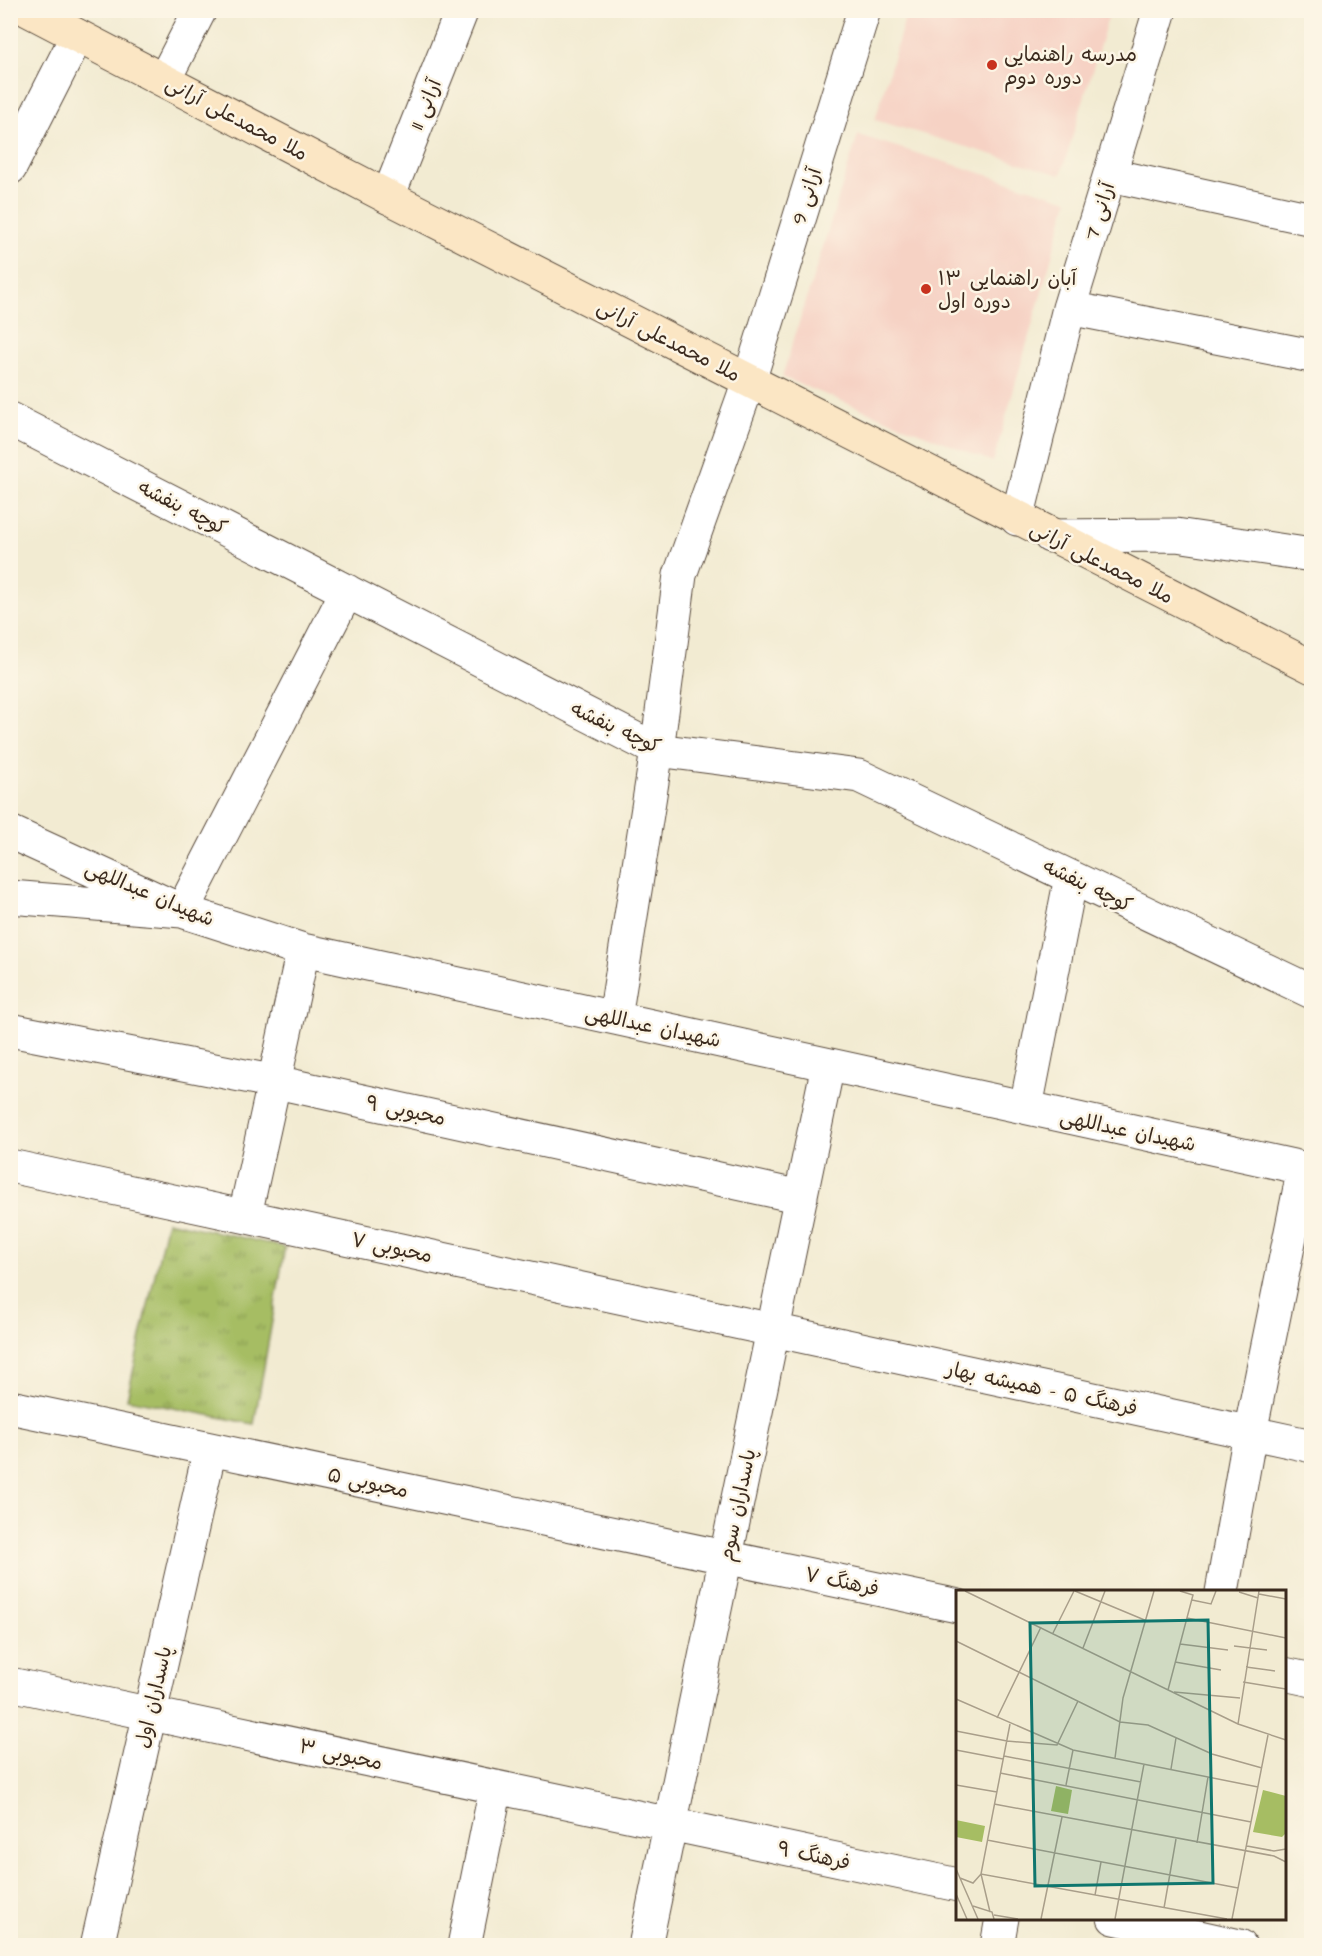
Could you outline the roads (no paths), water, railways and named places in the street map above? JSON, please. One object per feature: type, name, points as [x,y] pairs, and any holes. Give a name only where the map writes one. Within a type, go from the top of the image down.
[{"type":"street","name":"ملا محمدعلی آرانی","points":[[28,10],[388,197],[1311,668]]},
{"type":"street","points":[[164,80],[200,10]]},
{"type":"street","name":"آرانی 11","points":[[388,197],[462,10]]},
{"type":"street","name":"آرانی 9","points":[[615,1018],[657,750],[680,574],[749,381],[864,10]]},
{"type":"street","name":"آرانی 7","points":[[1017,519],[1069,308],[1160,10]]},
{"type":"street","points":[[10,168],[77,36]]},
{"type":"street","points":[[1110,175],[1311,219]]},
{"type":"street","points":[[1069,308],[1311,356]]},
{"type":"street","name":"کوچه بنفشه","points":[[10,419],[657,750],[859,776],[1311,992]]},
{"type":"street","points":[[1050,536],[1176,535],[1311,555]]},
{"type":"street","points":[[10,897],[182,911],[347,591]]},
{"type":"street","name":"شهیدان عبداللهی","points":[[10,832],[182,911],[303,950],[1308,1169]]},
{"type":"street","points":[[1026,1107],[1071,877]]},
{"type":"street","points":[[244,1215],[276,1082],[303,950]]},
{"type":"street","name":"محبوبی ۹","points":[[10,1030],[276,1082],[801,1197]]},
{"type":"street","name":"پاسداران سوم","points":[[645,1946],[828,1065]]},
{"type":"street","name":"محبوبی ۷","points":[[10,1166],[773,1330]]},
{"type":"street","points":[[1222,1590],[1250,1433],[1308,1169]]},
{"type":"street","name":"فرهنگ ۵ - همیشه بهار","points":[[773,1330],[1311,1446]]},
{"type":"street","name":"محبوبی ۵","points":[[10,1407],[726,1557]]},
{"type":"street","name":"پاسداران اول","points":[[97,1946],[210,1449]]},
{"type":"street","name":"فرهنگ ۷","points":[[726,1557],[956,1606]]},
{"type":"street","points":[[1286,1674],[1311,1680]]},
{"type":"street","name":"محبوبی ۳","points":[[10,1684],[670,1824]]},
{"type":"street","points":[[464,1946],[496,1787]]},
{"type":"street","name":"فرهنگ ۹","points":[[670,1824],[956,1885]]},
{"type":"street","points":[[997,1946],[1002,1920]]},
{"type":"street","points":[[1123,1920],[1240,1946]]},
{"type":"place","name":"مدرسه راهنمایی دوره دوم","points":[[992,65]]},
{"type":"place","name":"۱۳ آبان راهنمایی دوره اول","points":[[926,289]]}]
